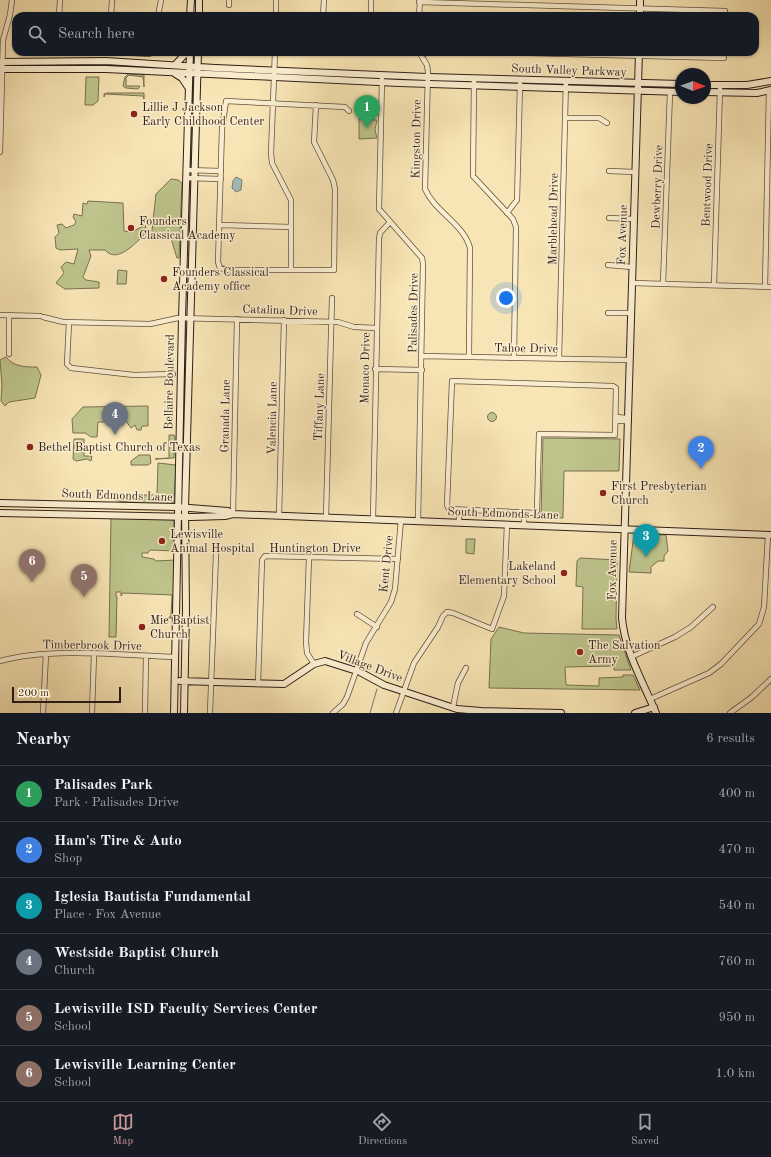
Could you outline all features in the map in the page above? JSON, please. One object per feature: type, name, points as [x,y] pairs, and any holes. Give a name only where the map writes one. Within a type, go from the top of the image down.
[{"type":"main road","points":[[190,12],[191,0]]},
{"type":"main road","points":[[199,0],[199,12]]},
{"type":"main road","points":[[640,0],[640,12]]},
{"type":"main road","points":[[175,65],[184,56]]},
{"type":"main road","name":"Bellaire Boulevard","points":[[174,713],[183,261],[190,66],[189,56]]},
{"type":"main road","name":"Bellaire Boulevard","points":[[184,713],[185,509],[198,56]]},
{"type":"main road","name":"Fox Avenue","points":[[639,56],[622,618],[623,632],[631,657],[655,710]]},
{"type":"main road","name":"South Valley Parkway","points":[[1,62],[106,61],[198,67],[428,77],[675,84]]},
{"type":"main road","name":"South Valley Parkway","points":[[1,69],[106,69],[274,78],[675,92]]},
{"type":"main road","points":[[172,72],[182,78],[189,88]]},
{"type":"main road","points":[[711,85],[747,85],[771,81]]},
{"type":"main road","points":[[711,92],[770,90]]},
{"type":"main road","points":[[183,261],[193,262]]},
{"type":"main road","points":[[179,431],[187,431]]},
{"type":"main road","name":"South Edmonds Lane","points":[[0,503],[177,507],[185,509],[228,511],[233,514]]},
{"type":"main road","points":[[54,504],[54,514]]},
{"type":"main road","points":[[110,506],[110,516]]},
{"type":"main road","name":"South Edmonds Lane","points":[[0,513],[110,516],[225,516],[233,514],[769,535]]},
{"type":"main road","name":"Timberbrook Drive","points":[[175,657],[185,657]]},
{"type":"main road","name":"Village Drive","points":[[314,664],[328,662],[356,671],[381,683],[403,691],[453,707],[481,712],[561,713]]},
{"type":"main road","points":[[175,681],[287,684],[314,664]]},
{"type":"main road","points":[[635,713],[655,710]]},
{"type":"street","points":[[0,152],[1,62],[3,40],[10,15],[12,0]]},
{"type":"street","points":[[59,12],[60,0]]},
{"type":"street","points":[[110,12],[112,0]]},
{"type":"street","points":[[159,12],[161,0]]},
{"type":"street","points":[[276,0],[276,12]]},
{"type":"street","points":[[323,12],[324,0]]},
{"type":"street","points":[[371,0],[371,12]]},
{"type":"street","points":[[419,12],[420,1],[725,11]]},
{"type":"street","points":[[275,56],[272,163],[291,200],[290,270]]},
{"type":"street","name":"Kingston Drive","points":[[421,56],[427,65],[428,77],[425,190],[429,198],[464,235],[470,248],[469,356]]},
{"type":"street","points":[[682,56],[724,58]]},
{"type":"street","name":"Palisades Drive","points":[[382,74],[379,209],[422,258],[424,274],[418,521]]},
{"type":"street","points":[[474,78],[472,171],[475,179],[507,213],[516,227],[514,357]]},
{"type":"street","points":[[507,213],[517,200],[521,79]]},
{"type":"street","name":"Marblehead Drive","points":[[559,358],[566,80]]},
{"type":"street","name":"Bentwood Drive","points":[[714,285],[720,86]]},
{"type":"street","points":[[765,287],[770,90]]},
{"type":"street","name":"Dewberry Drive","points":[[663,284],[670,92]]},
{"type":"street","points":[[316,105],[314,142],[333,180],[335,189],[334,270],[229,270],[220,268],[218,262],[222,129],[226,101],[316,105],[345,107],[349,111]]},
{"type":"street","points":[[566,118],[599,118],[607,123]]},
{"type":"street","points":[[186,170],[221,171]]},
{"type":"street","points":[[609,171],[635,172]]},
{"type":"street","points":[[186,178],[221,179]]},
{"type":"street","points":[[610,218],[634,219]]},
{"type":"street","name":"Monaco Drive","points":[[373,519],[376,328],[380,233],[390,222]]},
{"type":"street","points":[[220,225],[291,227]]},
{"type":"street","points":[[608,265],[632,267]]},
{"type":"street","points":[[632,283],[771,287]]},
{"type":"street","name":"Tiffany Lane","points":[[326,517],[332,298]]},
{"type":"street","points":[[608,312],[631,313]]},
{"type":"street","name":"Catalina Drive","points":[[0,315],[42,317],[69,322],[150,324],[182,318],[284,320],[338,322],[354,327],[376,328]]},
{"type":"street","points":[[9,316],[9,354]]},
{"type":"street","name":"Granada Lane","points":[[233,514],[237,319]]},
{"type":"street","name":"Valencia Lane","points":[[279,516],[284,320]]},
{"type":"street","points":[[69,322],[67,364],[71,368],[134,375],[173,374]]},
{"type":"street","name":"Tahoe Drive","points":[[422,356],[629,360]]},
{"type":"street","points":[[375,369],[422,370]]},
{"type":"street","points":[[452,380],[613,386],[616,388],[616,419],[614,435],[539,434],[537,511],[524,513],[459,510],[449,509],[447,505],[452,380]]},
{"type":"street","points":[[616,419],[627,419]]},
{"type":"street","points":[[459,510],[459,522]]},
{"type":"street","points":[[524,513],[524,525]]},
{"type":"street","name":"Kent Drive","points":[[333,713],[343,704],[347,697],[366,643],[391,602],[395,589],[401,520]]},
{"type":"street","points":[[396,713],[414,663],[447,612],[492,629],[504,596],[507,524]]},
{"type":"street","points":[[650,699],[709,673],[721,664],[759,624],[764,607],[769,535]]},
{"type":"street","points":[[210,713],[216,554]]},
{"type":"street","name":"Huntington Drive","points":[[258,684],[262,560],[265,556],[398,559]]},
{"type":"street","points":[[309,558],[306,642],[307,653],[314,664]]},
{"type":"street","points":[[631,657],[675,637],[691,627],[713,607]]},
{"type":"street","points":[[357,614],[377,627]]},
{"type":"street","points":[[43,713],[46,654]]},
{"type":"street","name":"Timberbrook Drive","points":[[0,661],[46,654],[175,657]]},
{"type":"street","points":[[92,713],[94,654]]},
{"type":"street","points":[[145,713],[146,656]]},
{"type":"street","points":[[453,707],[458,683],[466,668]]},
{"type":"street","points":[[730,713],[752,698],[771,679]]},
{"type":"green space","points":[[128,74],[144,75],[144,87],[143,77],[129,75],[126,78],[126,86],[140,86],[138,89],[126,88],[123,86],[125,77]]},
{"type":"green space","points":[[86,77],[99,77],[98,101],[93,105],[85,105]]},
{"type":"green space","points":[[192,79],[194,128],[193,168],[191,168],[190,136]]},
{"type":"green space","points":[[144,93],[144,99],[143,96],[105,94],[104,97],[104,94]]},
{"type":"green space","points":[[359,119],[377,120],[375,130],[377,138],[359,139]]},
{"type":"green space","points":[[171,179],[178,180],[182,183],[179,258],[177,258],[170,235],[153,233],[152,231],[156,194]]},
{"type":"green space","points":[[188,184],[191,184],[192,209],[189,256],[186,251]]},
{"type":"green space","points":[[88,201],[123,203],[124,231],[132,232],[145,225],[147,232],[133,246],[116,255],[110,254],[105,250],[89,250],[91,256],[83,277],[86,280],[99,282],[99,288],[65,289],[56,283],[64,273],[61,267],[66,262],[74,264],[78,249],[60,250],[56,248],[55,237],[59,233],[57,225],[62,224],[66,228],[74,225],[76,222],[73,217],[74,214],[82,216],[83,203],[87,204]]},
{"type":"green space","points":[[188,265],[189,270],[188,312],[186,266]]},
{"type":"green space","points":[[118,270],[127,271],[126,284],[117,284]]},
{"type":"green space","points":[[185,322],[187,352],[185,423],[183,426]]},
{"type":"green space","points":[[6,357],[16,365],[37,367],[41,375],[35,398],[9,402],[5,406],[1,401],[2,385],[0,360]]},
{"type":"green space","points":[[148,406],[148,426],[142,426],[141,430],[137,430],[135,425],[131,428],[126,421],[119,419],[118,413],[113,413],[112,422],[98,422],[97,437],[91,437],[85,433],[73,433],[72,419],[83,407]]},
{"type":"green space","points":[[490,413],[494,413],[496,417],[494,421],[490,421],[488,419],[488,415]]},
{"type":"green space","points":[[169,435],[174,435],[175,437],[174,458],[155,459],[169,458]]},
{"type":"green space","points":[[543,438],[620,439],[619,471],[564,471],[563,518],[541,517]]},
{"type":"green space","points":[[74,439],[84,439],[84,456],[92,456],[91,461],[87,459],[76,461],[73,459]]},
{"type":"green space","points":[[139,455],[150,455],[151,463],[148,465],[131,465],[131,461]]},
{"type":"green space","points":[[158,463],[176,465],[174,502],[163,504],[145,504],[115,500],[114,497],[117,495],[157,495]]},
{"type":"green space","points":[[111,516],[170,518],[174,521],[175,551],[150,550],[148,553],[142,553],[142,557],[154,559],[156,561],[175,560],[173,618],[168,618],[171,616],[172,595],[123,593],[121,596],[121,592],[116,592],[116,637],[109,637]]},
{"type":"green space","points":[[634,534],[666,535],[668,551],[664,556],[664,561],[658,561],[651,567],[651,573],[629,572]]},
{"type":"green space","points":[[466,539],[475,539],[474,554],[466,553]]},
{"type":"green space","points":[[580,558],[617,560],[617,629],[582,629],[583,587],[576,586],[577,561]]},
{"type":"green space","points":[[499,627],[524,633],[619,635],[631,670],[614,670],[614,666],[565,667],[566,685],[599,686],[599,678],[633,675],[640,690],[489,688],[491,639]]},
{"type":"water","points":[[236,177],[242,180],[241,190],[236,192],[232,188],[233,181]]},
{"type":"waterway","points":[[370,713],[377,689]]},
{"type":"place","name":"Lillie J Jackson Early Childhood Center","points":[[134,114]]},
{"type":"place","name":"Palisades Park","points":[[367,128]]},
{"type":"place","name":"Founders Classical Academy","points":[[131,228]]},
{"type":"place","name":"Founders Classical Academy office","points":[[164,279]]},
{"type":"place","name":"Westside Baptist Church","points":[[115,435]]},
{"type":"place","name":"Bethel Baptist Church of Texas","points":[[30,447]]},
{"type":"place","name":"Ham's Tire & Auto","points":[[701,469]]},
{"type":"place","name":"First Presbyterian Church","points":[[603,493]]},
{"type":"place","name":"Lewisville Animal Hospital","points":[[162,541]]},
{"type":"place","name":"Iglesia Bautista Fundamental","points":[[646,557]]},
{"type":"place","name":"Lakeland Elementary School","points":[[564,573]]},
{"type":"place","name":"Lewisville Learning Center","points":[[32,582]]},
{"type":"place","name":"Lewisville ISD Faculty Services Center","points":[[84,597]]},
{"type":"place","name":"Mie Baptist Church","points":[[142,627]]},
{"type":"place","name":"The Salvation Army","points":[[580,652]]}]
